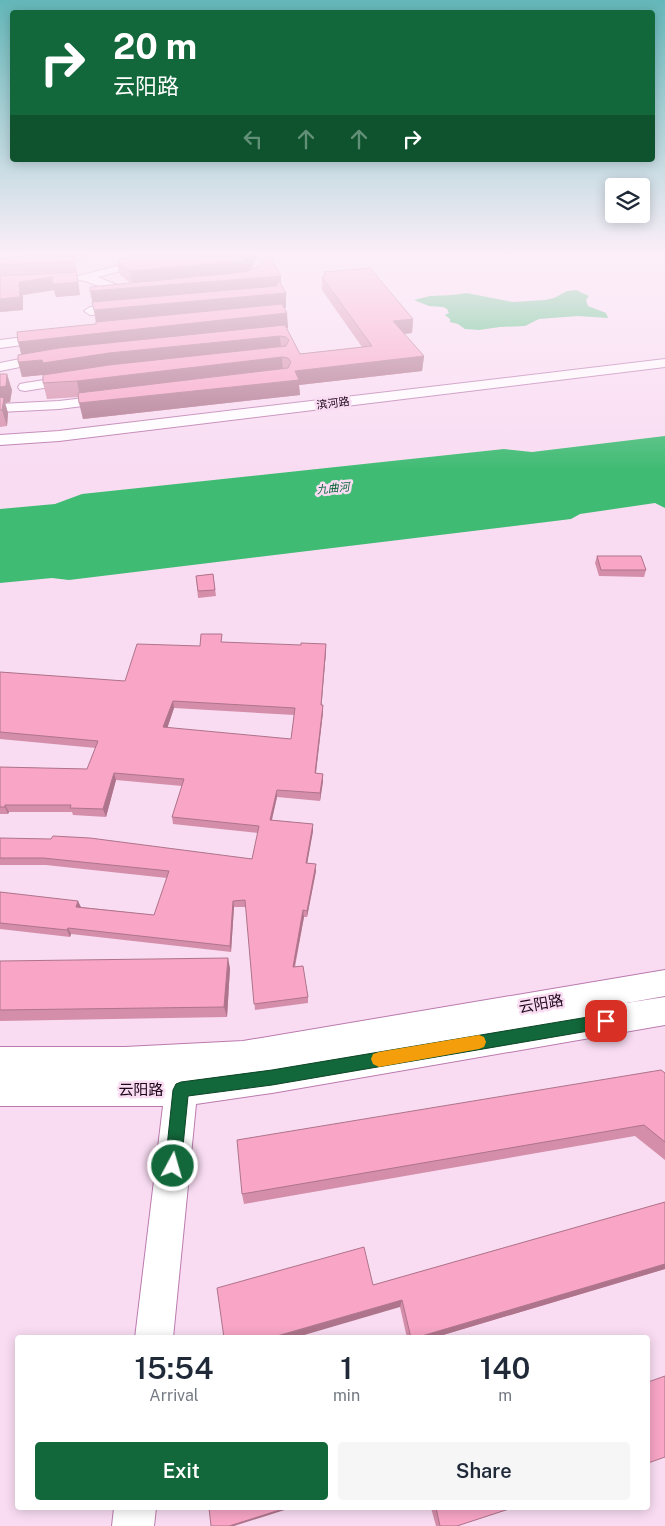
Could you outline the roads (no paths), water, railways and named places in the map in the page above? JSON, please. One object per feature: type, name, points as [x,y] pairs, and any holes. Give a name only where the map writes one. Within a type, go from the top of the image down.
[{"type":"street","points":[[0,344],[32,340]]},
{"type":"street","points":[[9,378],[64,355]]},
{"type":"street","name":"滨河路","points":[[0,440],[59,436],[665,363]]},
{"type":"street","points":[[9,378],[94,376]]},
{"type":"street","points":[[9,378],[31,405]]},
{"type":"street","points":[[0,408],[59,405],[126,397]]},
{"type":"street","name":"云阳路","points":[[0,1090],[183,1075],[243,1056],[665,983]]},
{"type":"street","name":"云阳路","points":[[0,1062],[183,1075],[272,1077],[665,1011]]},
{"type":"street","points":[[154,1335],[183,1075]]},
{"type":"street","points":[[133,1526],[135,1510]]},
{"type":"water","points":[[462,327],[499,327],[479,330]]},
{"type":"water","name":"九曲河","points":[[665,436],[665,508],[655,503],[580,514],[571,519],[69,580],[52,578],[0,583],[0,509],[55,504],[82,494],[504,449],[532,452]]}]
